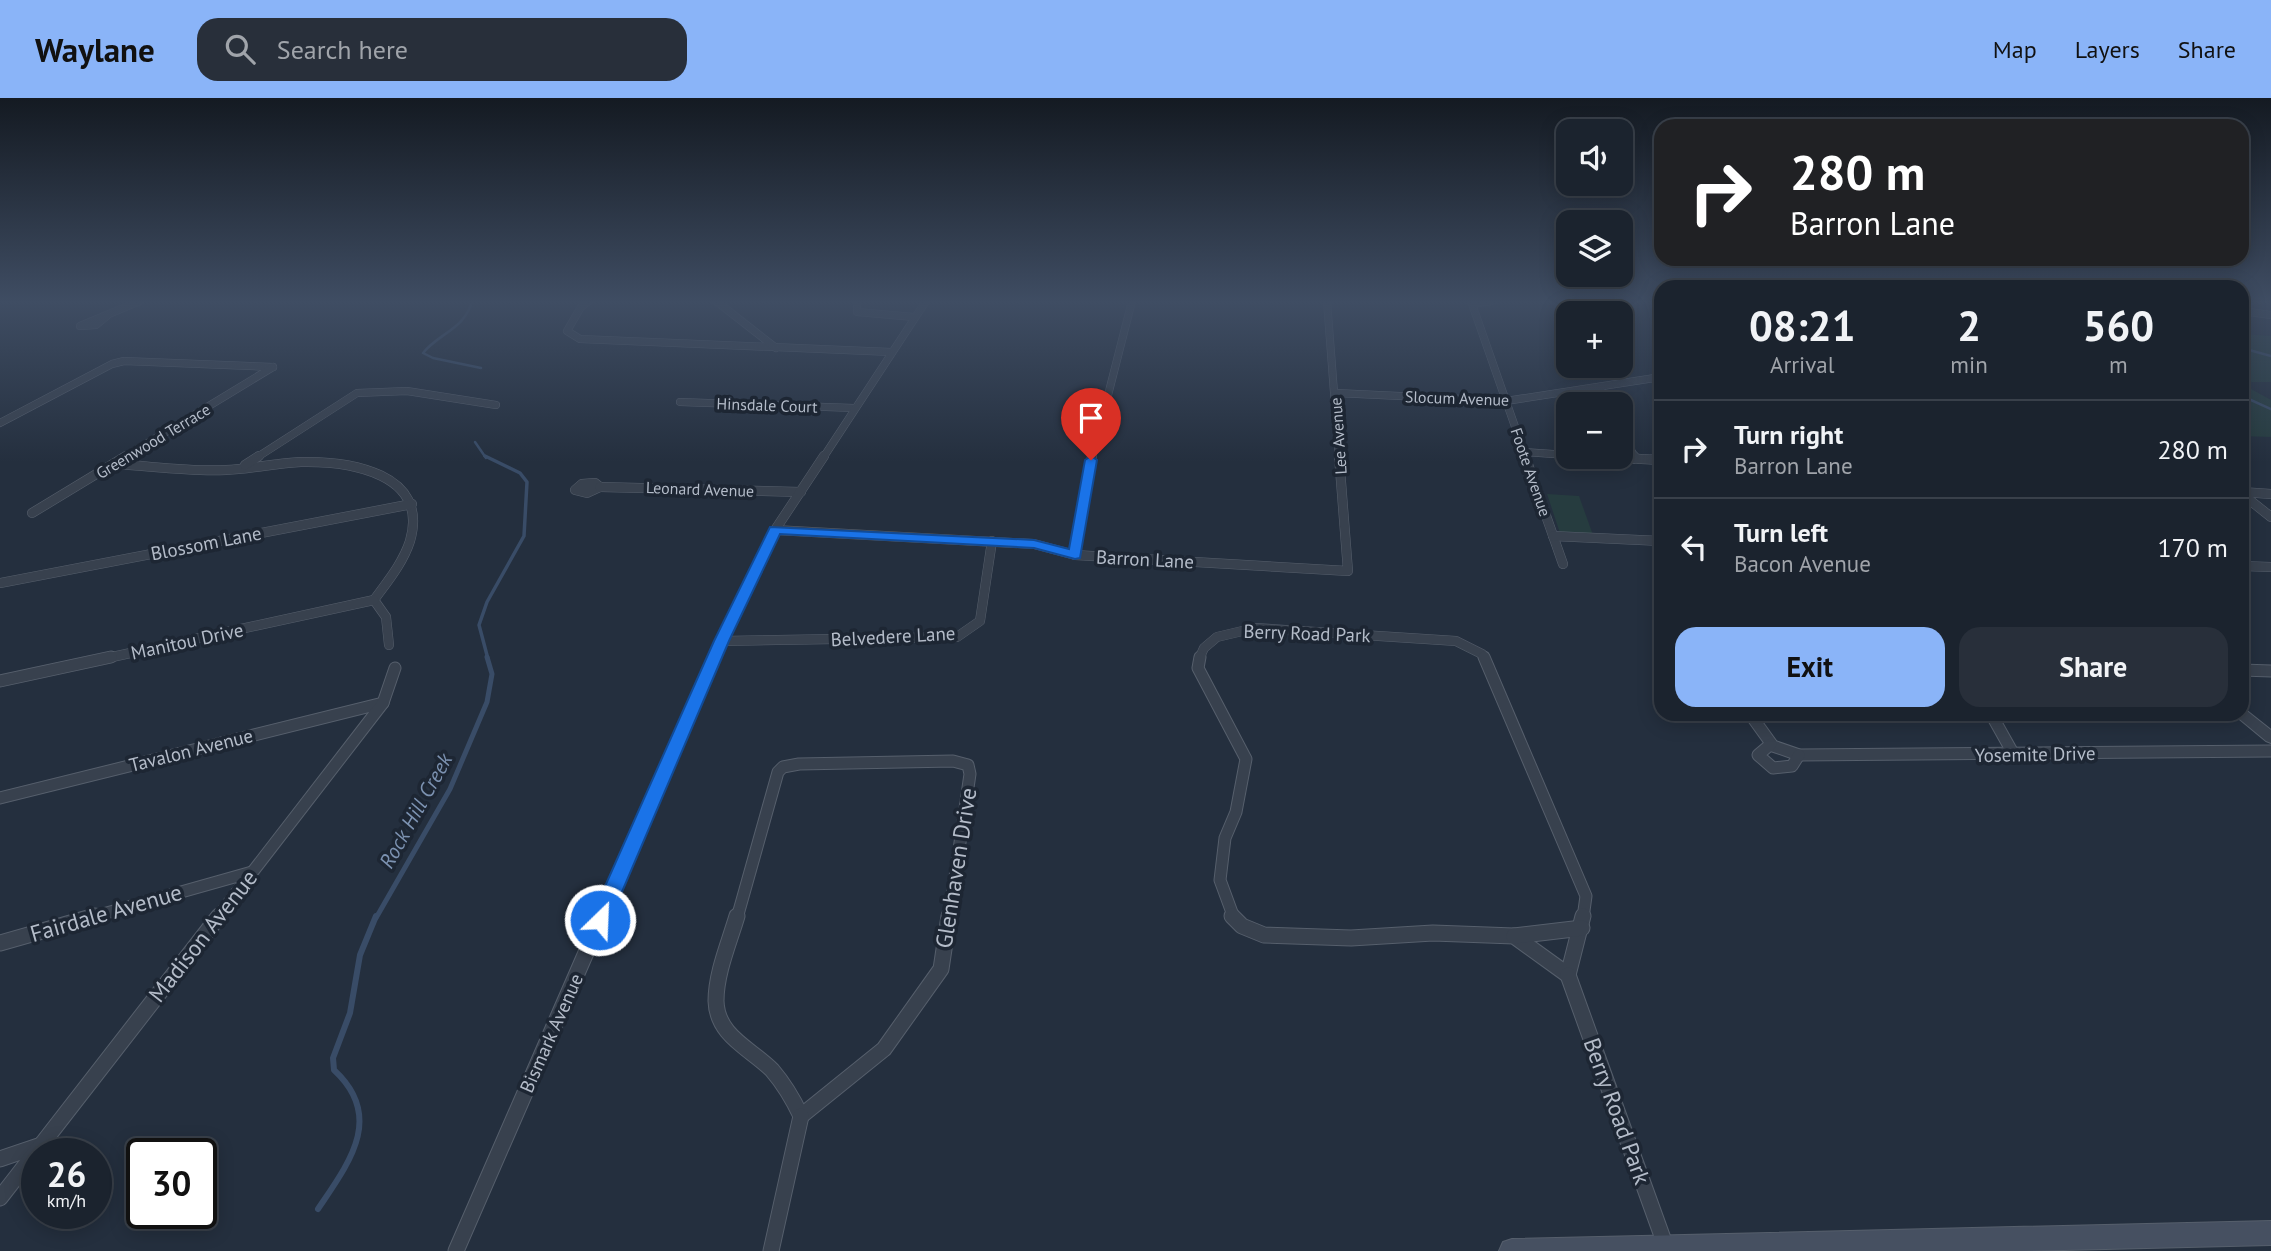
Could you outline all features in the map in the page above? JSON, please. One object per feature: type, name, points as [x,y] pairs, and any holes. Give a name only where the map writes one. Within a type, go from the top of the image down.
[{"type":"main road","points":[[1512,1251],[1666,1247],[1972,1246],[2269,1236]]},
{"type":"street","name":"Bismark Avenue","points":[[456,1251],[722,641],[775,530],[889,355]]},
{"type":"street","points":[[1075,555],[1086,483],[1115,355]]},
{"type":"street","name":"Lee Avenue","points":[[1332,355],[1348,571]]},
{"type":"street","name":"Foote Avenue","points":[[1490,355],[1563,564]]},
{"type":"street","name":"Greenwood Terrace","points":[[0,423],[112,364],[124,361],[273,367],[32,513]]},
{"type":"street","name":"Slocum Avenue","points":[[1336,393],[1506,401],[1654,378]]},
{"type":"street","points":[[1600,388],[1602,392]]},
{"type":"street","points":[[239,469],[351,395],[370,391],[431,395],[496,405]]},
{"type":"street","name":"Hinsdale Court","points":[[680,402],[853,408]]},
{"type":"street","points":[[1523,452],[1556,453]]},
{"type":"street","points":[[1633,453],[1636,459]]},
{"type":"street","points":[[1633,459],[1654,460]]},
{"type":"street","points":[[114,464],[239,469],[286,463],[344,465],[369,470],[403,488],[412,504],[412,533],[403,558],[374,600],[386,617],[389,645]]},
{"type":"street","name":"Leonard Avenue","points":[[600,487],[801,492]]},
{"type":"street","points":[[2249,493],[2271,494]]},
{"type":"street","points":[[2249,499],[2271,517]]},
{"type":"street","name":"Blossom Lane","points":[[0,583],[412,504]]},
{"type":"street","name":"Barron Lane","points":[[775,530],[1034,544],[1075,555],[1348,571]]},
{"type":"street","points":[[1553,536],[1654,541]]},
{"type":"street","name":"Belvedere Lane","points":[[722,641],[957,636],[972,629],[980,621],[992,541]]},
{"type":"street","points":[[2249,566],[2271,567]]},
{"type":"street","name":"Manitou Drive","points":[[0,681],[374,600]]},
{"type":"street","name":"Berry Road Park","points":[[1582,928],[1514,936],[1433,933],[1351,938],[1264,935],[1242,926],[1232,916],[1220,880],[1225,838],[1236,812],[1247,759],[1198,668],[1203,647],[1214,637],[1255,628],[1456,641],[1482,654],[1490,666],[1586,896],[1582,928],[1568,975],[1666,1247]]},
{"type":"street","name":"Madison Avenue","points":[[46,1138],[383,703],[395,668]]},
{"type":"street","points":[[2249,670],[2271,671]]},
{"type":"street","name":"Tavalon Avenue","points":[[0,798],[383,703]]},
{"type":"street","points":[[2249,720],[2271,738]]},
{"type":"street","points":[[1754,721],[1771,744],[1793,754]]},
{"type":"street","points":[[1995,721],[2014,755]]},
{"type":"street","name":"Yosemite Drive","points":[[1771,744],[1758,755],[1760,761],[1778,769],[1792,768],[1797,763],[1793,754],[2014,755],[2271,751]]},
{"type":"street","name":"Glenhaven Drive","points":[[953,761],[968,765],[970,774],[941,969],[884,1049],[802,1116],[781,1081],[762,1061],[732,1040],[716,1013],[718,983],[778,772],[783,767],[799,764],[953,761]]},
{"type":"street","name":"Fairdale Avenue","points":[[0,943],[252,872]]},
{"type":"street","points":[[1514,936],[1568,975]]},
{"type":"street","points":[[771,1251],[802,1116]]},
{"type":"street","points":[[0,1159],[21,1152]]},
{"type":"street","name":"Madison Avenue","points":[[0,1198],[21,1171]]},
{"type":"green space","points":[[2249,355],[2271,355],[2271,382],[2249,382]]},
{"type":"green space","points":[[2249,388],[2271,400],[2271,437],[2249,436]]},
{"type":"green space","points":[[1547,494],[1579,496],[1593,535],[1560,533]]},
{"type":"waterway","name":"Rock Hill Creek","points":[[427,355],[481,368]]},
{"type":"waterway","points":[[2267,355],[2271,356]]},
{"type":"waterway","points":[[2249,399],[2271,409]]},
{"type":"waterway","name":"Rock Hill Creek","points":[[475,442],[486,458]]},
{"type":"waterway","name":"Rock Hill Creek","points":[[485,456],[520,473],[527,482],[524,536],[487,602],[479,625],[488,659]]},
{"type":"waterway","name":"Rock Hill Creek","points":[[376,918],[450,789],[487,702],[492,674],[487,657]]},
{"type":"waterway","name":"Rock Hill Creek","points":[[318,1209],[341,1174],[357,1140],[360,1123],[357,1105],[349,1088],[334,1070],[333,1058],[350,1013],[360,955],[376,916]]},
{"type":"route","points":[[600,920],[722,641],[775,530],[1034,544],[1075,555],[1091,460]]}]
